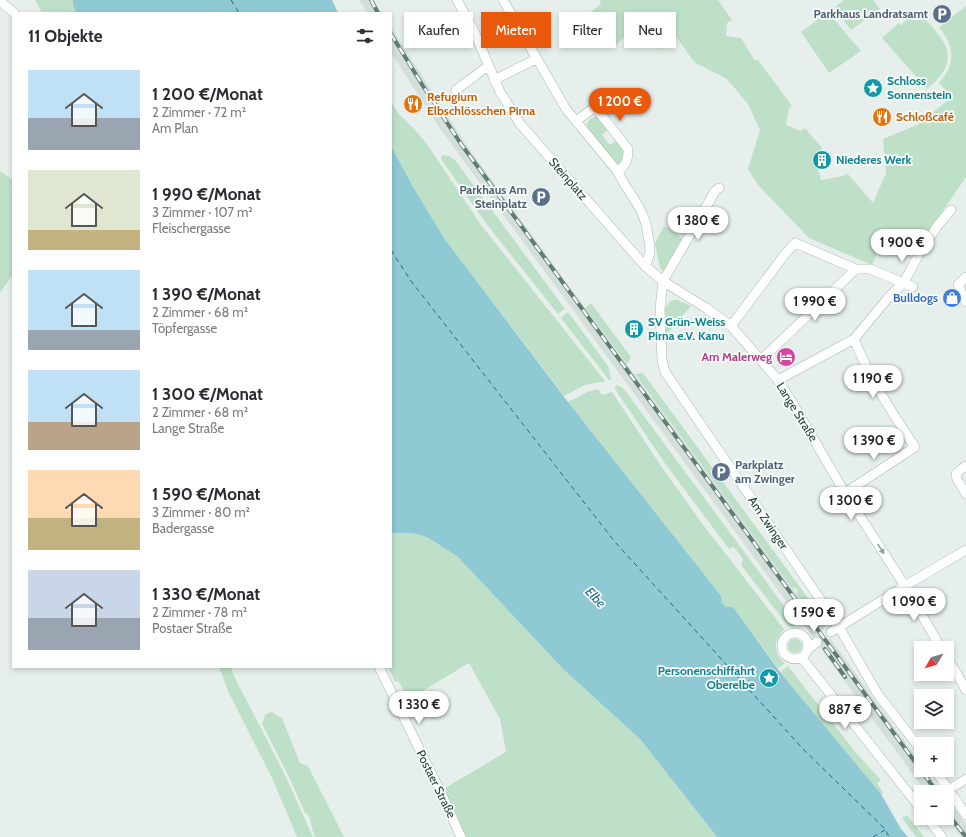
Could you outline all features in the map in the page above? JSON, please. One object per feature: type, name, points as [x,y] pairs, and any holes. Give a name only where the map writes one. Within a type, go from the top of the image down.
[{"type":"street","name":"Steinplatz","points":[[457,0],[468,20],[504,100],[521,125],[645,266],[663,281],[712,312]]},
{"type":"street","points":[[503,0],[536,59],[566,108],[618,172],[622,181],[634,198],[645,220],[650,244],[650,256],[645,266]]},
{"type":"street","points":[[0,1],[13,12]]},
{"type":"street","points":[[494,80],[536,59]]},
{"type":"street","points":[[456,90],[488,66]]},
{"type":"street","points":[[576,121],[595,107],[628,149],[626,164],[618,172]]},
{"type":"street","points":[[663,281],[715,191],[719,188]]},
{"type":"street","points":[[778,380],[854,339],[888,298],[904,282],[938,225],[951,210]]},
{"type":"street","points":[[731,326],[785,254],[795,243],[856,269],[870,269],[913,287]]},
{"type":"street","points":[[761,360],[856,269]]},
{"type":"street","points":[[966,278],[958,285],[966,302]]},
{"type":"street","name":"Am Zwinger","points":[[663,281],[660,309],[662,360],[665,372],[877,693],[914,741]]},
{"type":"street","name":"Lange Straße","points":[[712,312],[731,326],[778,380],[845,493],[905,586],[937,641]]},
{"type":"street","points":[[845,493],[914,447],[893,414],[861,357],[854,339]]},
{"type":"street","points":[[966,466],[956,474],[966,494]]},
{"type":"street","points":[[835,629],[966,550]]},
{"type":"street","points":[[807,650],[806,641],[800,635],[791,634],[785,638],[782,646],[784,653],[790,658],[794,659],[801,657],[816,642]]},
{"type":"street","points":[[801,657],[914,800]]},
{"type":"street","name":"Postaer Straße","points":[[379,668],[461,837]]},
{"type":"street","points":[[954,670],[966,690]]},
{"type":"street","points":[[954,787],[966,779]]},
{"type":"street","points":[[954,800],[966,815]]},
{"type":"street","points":[[933,825],[942,837]]},
{"type":"shaded area","points":[[359,0],[374,0],[381,12],[366,12]]},
{"type":"shaded area","points":[[392,29],[465,143],[582,304],[824,630],[813,638],[439,127],[392,55]]},
{"type":"shaded area","points":[[830,638],[914,754],[914,776],[819,646]]},
{"type":"shaded area","points":[[915,777],[930,777],[937,785],[921,785]]},
{"type":"shaded area","points":[[954,808],[966,824],[966,837],[961,837],[952,825],[954,825]]},
{"type":"green space","points":[[35,0],[73,0],[76,12],[41,12]]},
{"type":"green space","points":[[600,0],[718,0],[732,20],[727,23],[726,36],[741,38],[755,61],[758,60],[792,106],[789,108],[786,125],[801,131],[805,128],[822,148],[816,159],[821,180],[843,176],[847,173],[873,203],[886,173],[883,139],[919,124],[952,97],[939,83],[949,68],[951,52],[948,41],[939,27],[966,6],[966,177],[913,253],[880,246],[872,265],[809,238],[758,185],[748,169],[760,130],[748,104],[727,79],[694,62],[676,36],[676,12],[624,12],[624,38],[616,45],[616,12],[590,12],[601,4]]},
{"type":"green space","points":[[844,0],[873,0],[880,9],[851,30],[834,8]]},
{"type":"green space","points":[[916,10],[942,39],[948,57],[946,67],[939,78],[927,89],[882,38],[899,23],[901,25]]},
{"type":"green space","points":[[828,12],[861,51],[829,73],[801,32]]},
{"type":"green space","points":[[392,104],[399,114],[417,132],[429,147],[481,225],[605,381],[585,385],[564,396],[444,238],[412,187],[392,148]]},
{"type":"green space","points":[[596,116],[608,130],[602,135],[610,145],[617,140],[626,153],[621,164],[618,165],[588,128],[587,124],[589,120]]},
{"type":"green space","points":[[442,155],[449,156],[455,160],[565,309],[558,314],[485,222],[441,159]]},
{"type":"green space","points":[[0,171],[12,179],[12,275],[0,293]]},
{"type":"green space","points":[[664,226],[682,238],[664,271],[660,268],[655,243]]},
{"type":"green space","points":[[673,300],[678,300],[691,306],[666,335],[664,320],[665,311],[666,307]]},
{"type":"green space","points":[[591,303],[631,357],[627,364],[585,308]]},
{"type":"green space","points":[[568,312],[608,366],[611,379],[609,380],[561,318]]},
{"type":"green space","points":[[643,373],[827,624],[823,629],[797,594],[798,592],[795,587],[793,589],[635,374]]},
{"type":"green space","points":[[616,385],[624,389],[787,610],[794,621],[795,627],[789,627],[741,565],[743,559],[734,547],[729,549],[664,462],[615,389]]},
{"type":"green space","points":[[598,389],[602,395],[612,392],[661,466],[704,526],[784,629],[778,638],[776,647],[778,656],[785,663],[778,668],[733,607],[726,607],[721,602],[722,597],[568,402],[587,392]]},
{"type":"green space","points":[[392,533],[412,533],[427,537],[458,557],[564,670],[640,739],[717,837],[461,837],[440,791],[506,752],[500,719],[469,663],[406,701],[402,694],[405,692],[398,681],[395,682],[388,668],[392,668]]},
{"type":"green space","points":[[792,639],[798,639],[802,643],[802,649],[798,653],[792,653],[788,649],[788,643]]},
{"type":"green space","points":[[788,666],[857,754],[881,780],[877,783],[883,793],[881,794],[780,672]]},
{"type":"green space","points":[[219,668],[231,668],[234,676],[287,779],[313,837],[297,837],[273,780],[229,693]]},
{"type":"green space","points":[[271,712],[282,718],[300,763],[308,766],[344,837],[315,837],[310,818],[305,813],[289,777],[262,724],[265,715]]},
{"type":"green space","points":[[907,815],[924,837],[916,837],[902,818]]},
{"type":"water","points":[[73,0],[332,0],[338,12],[76,12]]},
{"type":"water","name":"Elbe","points":[[392,148],[413,187],[444,238],[568,402],[722,597],[721,602],[726,607],[733,607],[780,672],[881,794],[901,829],[908,837],[717,837],[640,739],[564,670],[458,557],[427,537],[412,533],[392,533]]},
{"type":"ferry route","points":[[231,0],[238,12]]},
{"type":"ferry route","points":[[392,252],[411,281],[615,542],[803,749],[885,829],[889,837]]},
{"type":"ferry route","points":[[873,837],[885,830]]},
{"type":"tunnel","points":[[817,642],[831,632]]},
{"type":"railway","points":[[371,0],[377,12]]},
{"type":"railway","points":[[392,36],[461,144],[932,785]]},
{"type":"railway","points":[[825,649],[845,677]]},
{"type":"railway","points":[[954,822],[966,837]]},
{"type":"place","name":"Parkhaus Landratsamt","points":[[942,14]]},
{"type":"place","name":"Schloss Sonnenstein","points":[[873,88]]},
{"type":"place","name":"Refugium Elbschlösschen Pirna","points":[[413,104]]},
{"type":"place","name":"Schloßcafé","points":[[882,117]]},
{"type":"place","name":"Niederes Werk","points":[[822,160]]},
{"type":"place","name":"Parkhaus Am Steinplatz","points":[[541,197]]},
{"type":"place","name":"Bulldogs","points":[[952,298]]},
{"type":"place","name":"SV Grün-Weiss Pirna e.V. Kanu","points":[[634,329]]},
{"type":"place","name":"Am Malerweg","points":[[786,357]]},
{"type":"place","name":"Parkplatz am Zwinger","points":[[721,472]]},
{"type":"place","name":"Personenschiffahrt Oberelbe","points":[[769,678]]}]
